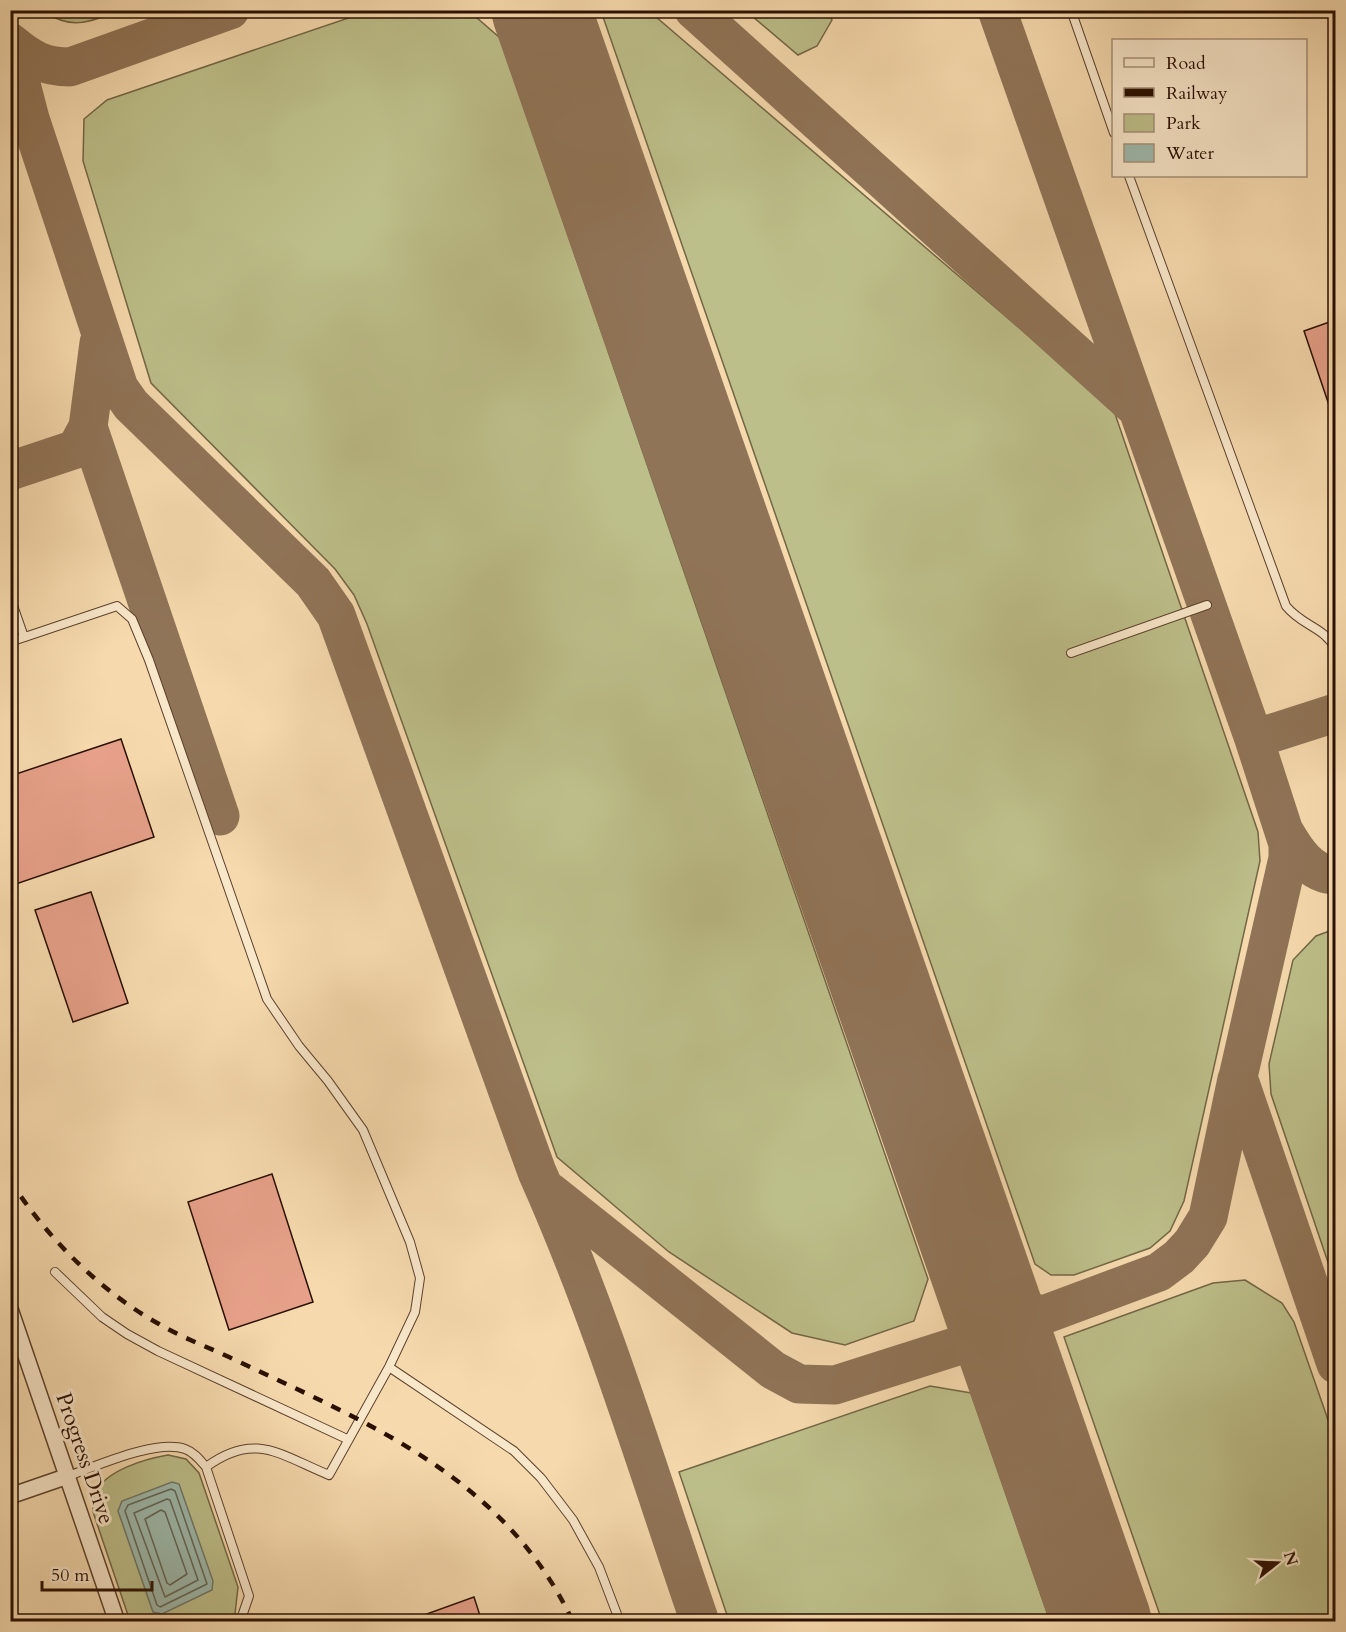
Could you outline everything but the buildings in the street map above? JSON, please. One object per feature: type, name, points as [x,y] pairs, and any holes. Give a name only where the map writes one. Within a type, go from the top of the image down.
[{"type":"street","name":"Progress Drive","points":[[10,1309],[117,1622]]},
{"type":"street","points":[[10,1496],[68,1476]]},
{"type":"lane","points":[[1071,10],[1112,130]]},
{"type":"lane","points":[[1128,177],[1286,606],[1295,618],[1329,637],[1335,650]]},
{"type":"lane","points":[[10,597],[24,637]]},
{"type":"lane","points":[[1071,653],[1207,605]]},
{"type":"lane","points":[[10,642],[117,606],[132,619],[153,672],[267,999],[299,1046],[328,1081],[363,1130],[410,1242],[420,1278],[415,1312],[389,1366],[329,1474],[254,1447],[224,1454],[206,1467]]},
{"type":"lane","points":[[55,1272],[102,1317],[127,1334],[158,1351],[347,1439]]},
{"type":"lane","points":[[389,1366],[514,1451],[542,1478],[573,1520],[599,1567],[620,1622]]},
{"type":"lane","points":[[68,1476],[145,1451],[168,1447],[185,1449],[196,1456],[206,1467],[249,1596],[240,1622]]},
{"type":"green space","points":[[42,11],[120,11],[81,23],[72,23]]},
{"type":"green space","points":[[369,11],[469,11],[500,38],[928,1279],[914,1321],[845,1345],[792,1333],[669,1252],[557,1157],[367,624],[354,595],[335,569],[151,383],[83,161],[84,119],[107,100]]},
{"type":"green space","points":[[601,11],[649,11],[1113,408],[1258,832],[1260,861],[1184,1201],[1170,1231],[1150,1248],[1074,1275],[1051,1275],[1035,1264]]},
{"type":"green space","points":[[746,11],[828,11],[832,20],[817,46],[798,55]]},
{"type":"green space","points":[[1336,929],[1335,1283],[1271,1094],[1269,1064],[1293,960],[1316,936]]},
{"type":"green space","points":[[1245,1280],[1282,1303],[1294,1322],[1335,1440],[1335,1621],[1162,1621],[1064,1337],[1213,1283]]},
{"type":"green space","points":[[930,1386],[971,1393],[1050,1621],[729,1621],[679,1472]]},
{"type":"green space","points":[[168,1455],[186,1459],[199,1473],[238,1587],[235,1614],[231,1621],[130,1621],[93,1512],[94,1495],[100,1485],[117,1472],[148,1459]]},
{"type":"water","points":[[172,1482],[179,1484],[213,1581],[212,1590],[162,1614],[153,1612],[118,1511],[122,1501]]},
{"type":"taxiway","points":[[11,43],[38,61],[52,66],[70,67],[230,10]]},
{"type":"taxiway","points":[[694,10],[1135,407]]},
{"type":"taxiway","points":[[997,10],[1254,739],[1288,844],[1288,858],[1238,1077],[1336,1364]]},
{"type":"taxiway","points":[[10,42],[30,119],[119,388],[131,405],[313,582],[336,615],[537,1172],[583,1282],[700,1622]]},
{"type":"taxiway","points":[[99,343],[88,427],[220,816]]},
{"type":"taxiway","points":[[10,471],[76,449],[88,427]]},
{"type":"taxiway","points":[[1254,739],[1335,713]]},
{"type":"taxiway","points":[[1284,831],[1298,853],[1311,866],[1318,871],[1336,875]]},
{"type":"taxiway","points":[[980,1274],[1011,1306],[1025,1314],[1046,1314],[1159,1272],[1179,1257],[1192,1243],[1208,1217],[1237,1079]]},
{"type":"taxiway","points":[[550,1192],[773,1370],[799,1384],[835,1385],[967,1343],[979,1320],[980,1274]]},
{"type":"runway","points":[[541,10],[1102,1622]]},
{"type":"railway","points":[[10,1180],[57,1242],[96,1279],[137,1311],[176,1333],[331,1405],[380,1431],[426,1459],[470,1491],[510,1528],[544,1571],[573,1622]]}]
